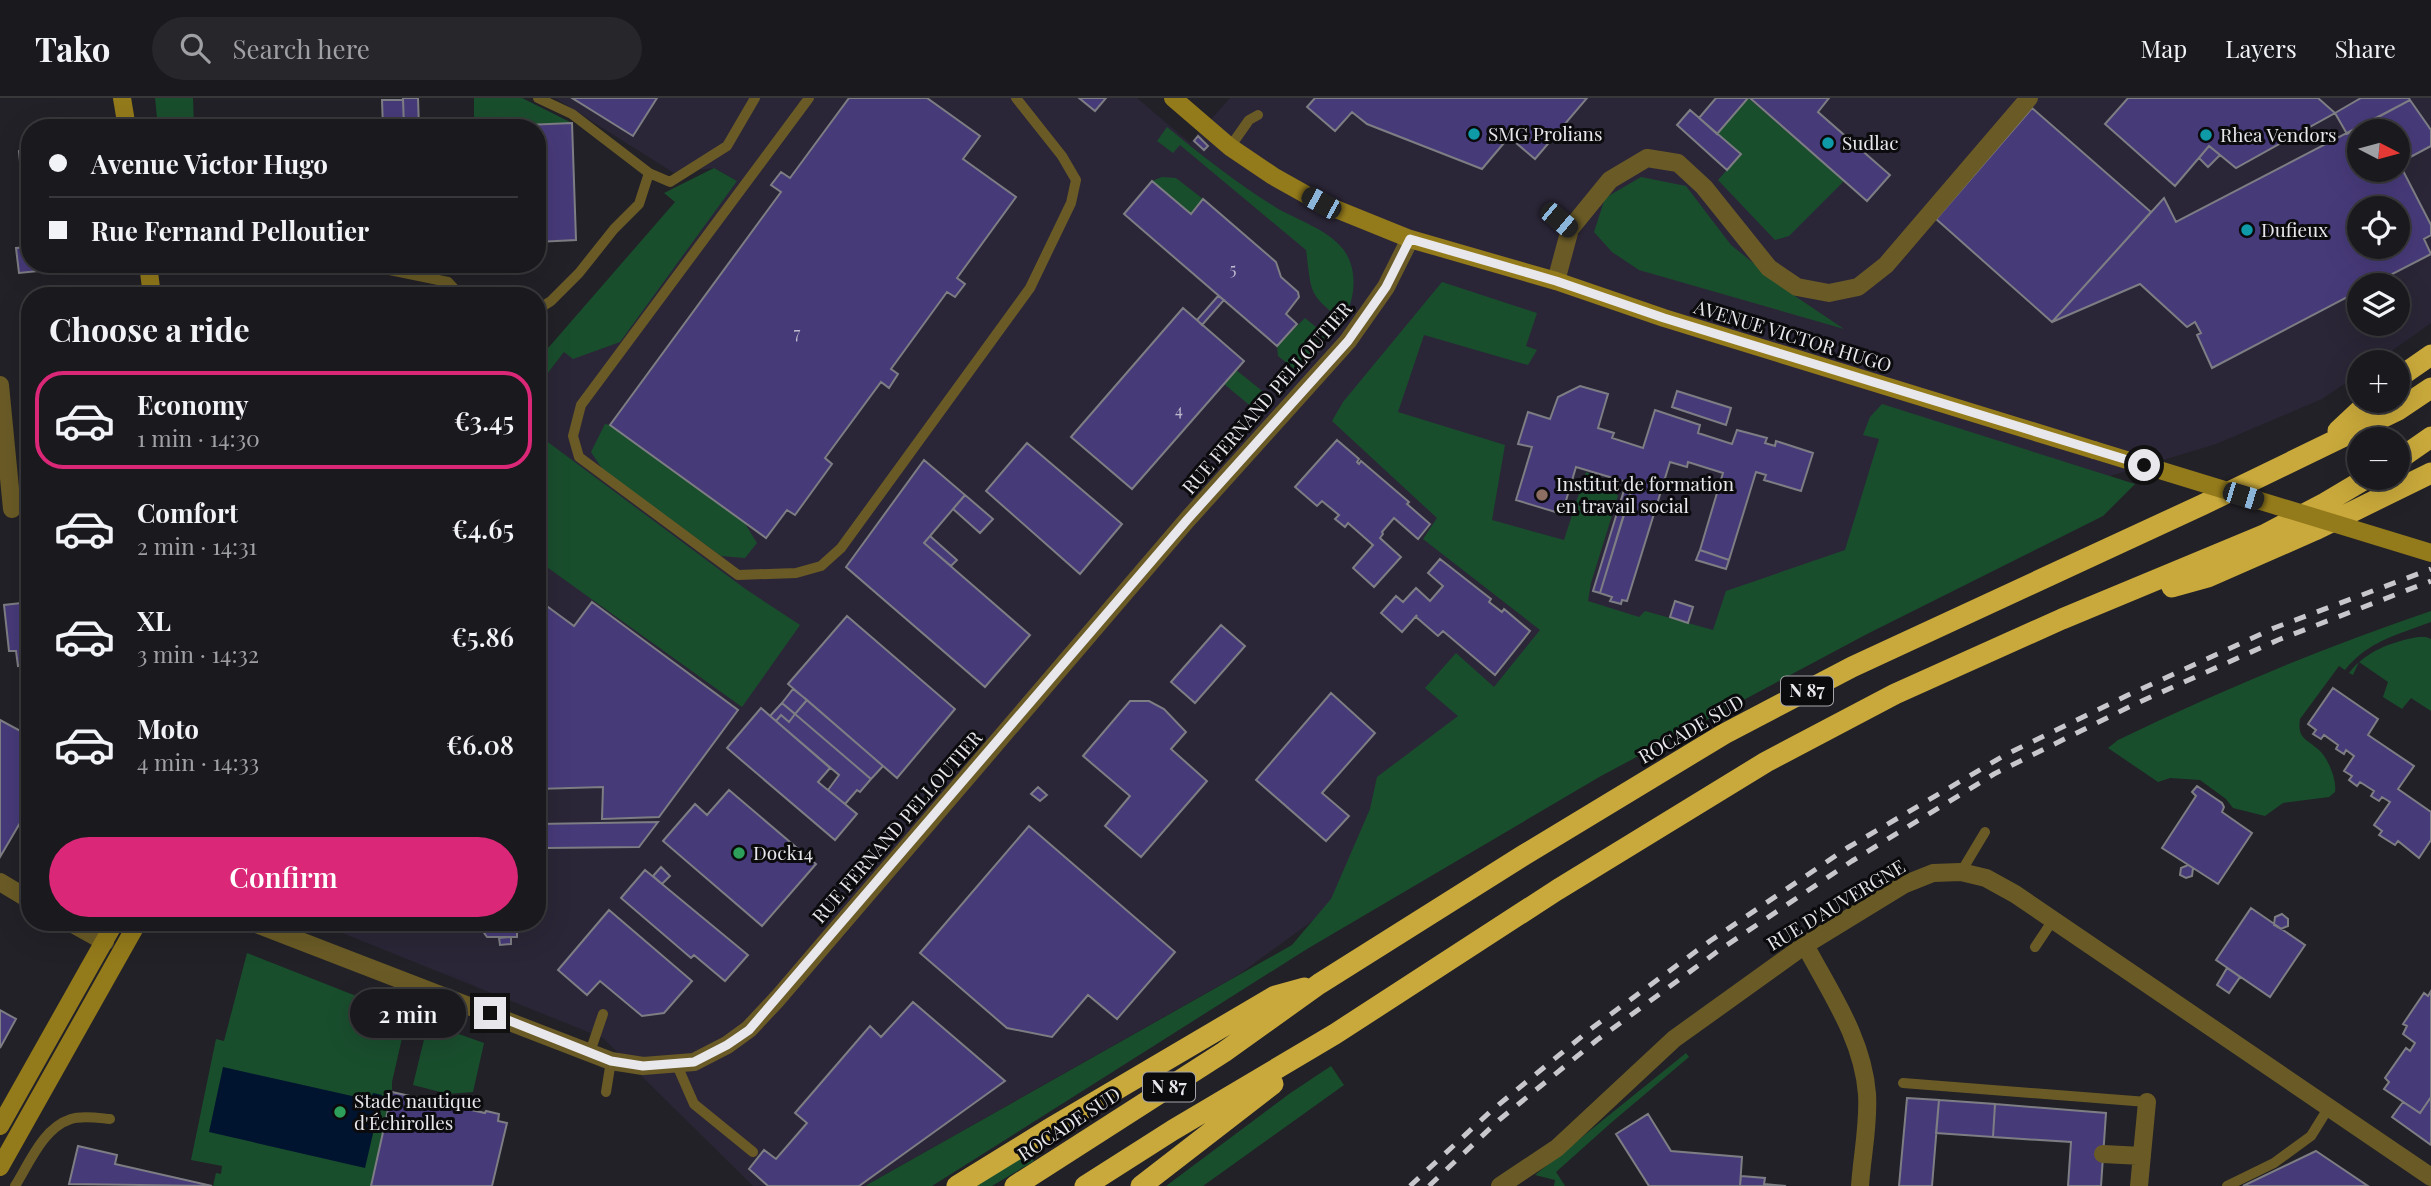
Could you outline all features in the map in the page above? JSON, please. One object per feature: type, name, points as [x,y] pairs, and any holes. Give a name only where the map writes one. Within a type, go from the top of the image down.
[{"type":"highway","points":[[2410,370],[2431,355]]},
{"type":"highway","name":"ROCADE SUD","points":[[1015,1186],[1224,1052],[1320,984],[1524,855],[1724,734],[1852,667],[2398,410],[2431,388]]},
{"type":"highway","points":[[2321,447],[2357,413]]},
{"type":"highway","points":[[2410,452],[2431,437]]},
{"type":"highway","points":[[2062,620],[2208,577],[2315,530],[2431,473]]},
{"type":"highway","name":"N 87","points":[[1085,1186],[1335,1034],[1557,890],[1766,762],[1895,694],[2062,620],[2232,550],[2347,490]]},
{"type":"highway","points":[[957,1186],[1275,996],[1320,984]]},
{"type":"highway","points":[[1141,1186],[1335,1034]]},
{"type":"street","points":[[122,98],[127,119]]},
{"type":"street","points":[[129,119],[130,98]]},
{"type":"street","name":"AVENUE VICTOR HUGO","points":[[1173,98],[1230,147],[1273,176],[1321,203],[1410,239],[1556,281],[1664,318],[2431,553]]},
{"type":"street","points":[[1556,281],[1570,229],[1609,180],[1647,158],[1678,163],[1704,187],[1769,268],[1797,287],[1829,293],[1858,287],[1886,265],[2029,98]]},
{"type":"street","name":"RUE FERNAND PELLOUTIER","points":[[274,931],[611,1061],[643,1066],[694,1062],[727,1045],[749,1030],[778,998],[1187,520],[1355,332],[1386,287],[1410,239]]},
{"type":"street","points":[[0,385],[12,509]]},
{"type":"street","name":"RUE D'AUVERGNE","points":[[1500,1186],[1557,1148],[1674,1040],[1805,945],[1903,885],[1934,873],[1961,872],[1986,878],[2015,894],[2431,1177]]},
{"type":"street","points":[[0,882],[21,895]]},
{"type":"street","points":[[85,931],[104,942]]},
{"type":"street","points":[[0,1126],[5,1107],[110,931]]},
{"type":"street","points":[[0,1167],[133,931]]},
{"type":"street","points":[[1805,945],[1851,1030],[1864,1070],[1867,1097],[1860,1186]]},
{"type":"street","points":[[2139,1186],[2147,1102]]},
{"type":"street","points":[[5,1107],[25,1123]]},
{"type":"street","points":[[2103,1154],[2142,1156]]},
{"type":"lane","points":[[538,98],[572,114],[649,173],[670,183],[727,146],[755,98]]},
{"type":"lane","points":[[809,98],[581,405],[573,436],[579,457],[738,575],[796,573],[821,566],[841,548],[1030,288],[1071,203],[1076,180],[1062,156],[1016,98]]},
{"type":"lane","points":[[1230,147],[1249,120],[1258,115]]},
{"type":"lane","points":[[546,304],[579,273],[614,229],[639,204],[649,173]]},
{"type":"lane","points":[[1548,211],[1570,229]]},
{"type":"lane","points":[[404,273],[448,282],[453,287]]},
{"type":"lane","points":[[1961,872],[1985,832]]},
{"type":"lane","points":[[2035,947],[2053,920]]},
{"type":"lane","points":[[590,1052],[603,1014]]},
{"type":"lane","points":[[606,1092],[611,1061]]},
{"type":"lane","points":[[676,1063],[694,1104],[753,1152]]},
{"type":"lane","points":[[1903,1083],[2147,1102]]},
{"type":"lane","points":[[2227,1186],[2274,1163],[2311,1136],[2329,1107]]},
{"type":"lane","points":[[15,1186],[40,1145],[56,1126],[74,1118],[110,1119]]},
{"type":"shaded area","points":[[555,98],[1137,98],[1190,143],[1230,98],[2431,98],[2431,323],[2393,350],[2347,350],[2347,382],[2322,399],[2216,444],[2054,493],[1701,637],[1238,975],[865,1186],[753,1186],[603,1038],[337,931],[546,931],[546,375],[564,352],[737,181],[714,168],[674,173]]},
{"type":"green space","points":[[155,98],[193,98],[194,119],[157,119]]},
{"type":"green space","points":[[474,98],[522,98],[572,123],[546,124],[546,119],[474,119]]},
{"type":"green space","points":[[1748,98],[1844,181],[1789,236],[1775,240],[1718,180],[1741,154],[1717,134]]},
{"type":"green space","points":[[1167,127],[1247,188],[1275,207],[1320,230],[1343,249],[1351,266],[1354,285],[1343,321],[1317,298],[1313,291],[1306,250],[1180,145],[1173,153],[1157,141]]},
{"type":"green space","points":[[714,168],[737,181],[620,342],[573,359],[564,352],[546,375],[546,349],[675,202],[664,193]]},
{"type":"green space","points":[[1162,177],[1176,178],[1203,199],[1191,214],[1152,181]]},
{"type":"green space","points":[[1641,177],[1686,186],[1731,245],[1789,292],[1844,329],[1639,270],[1612,252],[1594,232],[1605,198]]},
{"type":"green space","points":[[1442,282],[1537,313],[1526,346],[1537,350],[1528,365],[1424,335],[1398,412],[1505,445],[1492,520],[1564,540],[1586,472],[1606,481],[1618,496],[1588,601],[1639,617],[1645,611],[1713,630],[1726,591],[1845,550],[1879,439],[1863,435],[1870,417],[1882,404],[2135,484],[2103,516],[1867,634],[1601,776],[1307,949],[932,1186],[865,1186],[1292,945],[1331,899],[1370,809],[1377,777],[1458,716],[1425,688],[1456,653],[1494,687],[1540,630],[1423,539],[1437,518],[1332,421],[1343,402]]},
{"type":"green space","points":[[1305,318],[1328,337],[1298,372],[1278,356],[1277,346]]},
{"type":"green space","points":[[1236,370],[1271,398],[1259,413],[1224,384]]},
{"type":"green space","points":[[605,424],[744,522],[757,543],[745,558],[721,556],[603,470],[591,452]]},
{"type":"green space","points":[[546,441],[744,588],[800,625],[742,707],[546,566]]},
{"type":"green space","points":[[2431,611],[2431,622],[2373,645],[2345,670],[2339,666],[2300,719],[2301,734],[2326,758],[2331,769],[2335,792],[2329,797],[2283,803],[2265,816],[2233,808],[2226,799],[2200,780],[2170,778],[2158,782],[2108,748],[2118,740],[2234,687],[2351,639]]},
{"type":"green space","points":[[2418,637],[2431,639],[2431,711],[2411,698],[2402,709],[2383,697],[2388,682],[2359,662],[2371,653],[2398,642]]},
{"type":"green space","points":[[2359,663],[2353,675],[2349,673],[2356,665]]},
{"type":"green space","name":"Stade nautique d'Échirolles","points":[[247,953],[407,1016],[392,1092],[499,1114],[498,1121],[507,1123],[492,1186],[213,1186],[216,1173],[221,1174],[222,1166],[191,1160],[216,1039],[224,1041]]},
{"type":"green space","points":[[428,1023],[484,1043],[473,1092],[448,1094],[413,1085]]},
{"type":"green space","points":[[1686,1053],[1689,1057],[1556,1172],[1565,1186],[1554,1186],[1555,1180],[1535,1175]]},
{"type":"green space","points":[[1331,1066],[1344,1085],[1203,1186],[1166,1186],[1289,1094]]},
{"type":"green space","points":[[1029,1151],[1034,1161],[992,1186],[974,1186]]},
{"type":"water","points":[[223,1067],[370,1100],[373,1093],[382,1095],[365,1168],[209,1132]]},
{"type":"building","points":[[403,98],[418,98],[419,119],[404,119]]},
{"type":"building","points":[[572,98],[657,98],[633,136]]},
{"type":"building","points":[[849,98],[927,98],[980,136],[963,159],[1016,197],[957,278],[965,284],[955,297],[947,292],[891,369],[898,374],[889,388],[881,382],[825,458],[832,464],[795,515],[787,510],[766,538],[610,425],[781,192],[771,185],[781,172],[790,178]]},
{"type":"building","points":[[1079,98],[1106,98],[1095,111]]},
{"type":"building","name":"SMG Prolians","points":[[1315,98],[1587,98],[1535,159],[1509,137],[1482,169],[1367,124],[1352,112],[1335,131],[1307,107]]},
{"type":"building","points":[[1716,98],[1748,98],[1717,134],[1699,118]]},
{"type":"building","name":"Sudlac","points":[[1750,98],[1829,98],[1818,112],[1890,175],[1867,201]]},
{"type":"building","name":"Rhea Vendors","points":[[2128,98],[2318,98],[2335,113],[2236,168],[2209,146],[2175,186],[2105,124]]},
{"type":"building","points":[[2361,98],[2410,100],[2375,119],[2347,119],[2347,134],[2335,113]]},
{"type":"building","points":[[382,100],[403,100],[404,119],[383,119]]},
{"type":"building","name":"Dufieux","points":[[2410,100],[2431,130],[2431,146],[2410,157],[2410,119],[2374,119]]},
{"type":"building","points":[[2032,108],[2151,212],[2052,322],[1936,219]]},
{"type":"building","points":[[1690,110],[1741,154],[1727,170],[1677,125]]},
{"type":"building","points":[[572,123],[576,240],[546,242],[546,124]]},
{"type":"building","name":"Dufieux","points":[[2347,133],[2347,182],[2409,182],[2431,225],[2431,235],[2424,239],[2431,254],[2394,273],[2347,273],[2347,297],[2212,368],[2197,335],[2201,333],[2195,322],[2187,327],[2140,284],[2052,322],[2164,198],[2176,222]]},
{"type":"building","points":[[1198,136],[1208,146],[1204,150],[1194,141]]},
{"type":"building","points":[[2209,146],[2220,155],[2208,167],[2199,158]]},
{"type":"building","points":[[1152,181],[1191,214],[1203,199],[1276,262],[1281,277],[1298,292],[1299,297],[1286,314],[1297,324],[1277,346],[1124,214]]},
{"type":"building","points":[[16,248],[21,248],[21,273],[19,273]]},
{"type":"building","points":[[1218,296],[1224,300],[1202,325],[1197,320]]},
{"type":"building","points":[[1183,308],[1244,361],[1132,489],[1071,437]]},
{"type":"building","name":"Institut de formation en travail social","points":[[1580,386],[1608,394],[1598,428],[1614,433],[1612,438],[1643,448],[1655,410],[1700,425],[1698,433],[1732,444],[1737,430],[1767,438],[1765,443],[1775,446],[1776,441],[1813,453],[1801,491],[1764,480],[1766,475],[1756,472],[1729,560],[1700,550],[1723,473],[1688,462],[1687,467],[1670,462],[1627,601],[1622,600],[1621,604],[1610,601],[1612,597],[1600,593],[1633,484],[1576,467],[1562,514],[1516,500],[1532,447],[1518,444],[1528,412],[1550,419],[1558,397]]},
{"type":"building","points":[[1677,391],[1731,408],[1726,425],[1672,407]]},
{"type":"building","points":[[1337,440],[1359,459],[1359,464],[1361,461],[1430,524],[1418,539],[1394,518],[1380,538],[1401,557],[1374,587],[1353,568],[1373,545],[1348,523],[1345,527],[1335,519],[1339,515],[1322,501],[1317,506],[1295,487]]},
{"type":"building","points":[[1027,443],[1122,524],[1080,574],[986,491]]},
{"type":"building","points":[[924,460],[965,495],[924,543],[1030,635],[985,687],[846,567]]},
{"type":"building","points":[[1625,487],[1632,489],[1600,593],[1593,591]]},
{"type":"building","points":[[965,495],[993,519],[980,533],[953,509]]},
{"type":"building","points":[[930,536],[957,560],[951,566],[924,543]]},
{"type":"building","points":[[1700,550],[1729,560],[1726,569],[1696,560]]},
{"type":"building","points":[[1440,559],[1491,599],[1489,602],[1502,612],[1504,609],[1530,631],[1495,675],[1443,631],[1438,636],[1416,617],[1417,615],[1402,632],[1381,613],[1396,596],[1403,602],[1416,588],[1430,601],[1443,586],[1428,573]]},
{"type":"building","points":[[1675,601],[1693,607],[1688,623],[1670,617]]},
{"type":"building","points":[[592,602],[738,710],[659,817],[602,819],[603,787],[546,789],[546,607],[574,626]]},
{"type":"building","points":[[21,603],[21,666],[18,666],[16,651],[9,651],[4,605]]},
{"type":"building","points":[[847,616],[955,709],[897,778],[788,684]]},
{"type":"building","points":[[1221,625],[1245,646],[1195,703],[1171,682]]},
{"type":"building","points":[[2333,688],[2378,719],[2368,735],[2414,766],[2398,789],[2431,812],[2431,840],[2419,858],[2398,841],[2395,845],[2379,835],[2382,831],[2374,825],[2390,802],[2382,797],[2379,801],[2371,796],[2374,791],[2360,782],[2357,786],[2349,780],[2352,776],[2344,771],[2354,756],[2346,750],[2344,754],[2336,749],[2338,745],[2324,735],[2321,739],[2313,734],[2316,730],[2308,724]]},
{"type":"building","points":[[793,689],[807,700],[795,714],[782,703]]},
{"type":"building","points":[[1331,693],[1375,733],[1322,793],[1349,816],[1326,841],[1256,780]]},
{"type":"building","points":[[807,700],[883,766],[871,779],[795,714]]},
{"type":"building","points":[[1130,701],[1149,701],[1164,709],[1186,732],[1171,749],[1207,781],[1141,857],[1105,826],[1130,796],[1083,756]]},
{"type":"building","points":[[782,703],[795,714],[789,722],[781,715],[776,721],[770,716]]},
{"type":"building","points":[[761,708],[830,768],[818,782],[857,814],[835,840],[727,748]]},
{"type":"building","points":[[795,714],[871,779],[845,804],[828,790],[839,775],[776,721],[781,715],[789,722]]},
{"type":"building","points":[[0,720],[21,731],[21,821],[0,857]]},
{"type":"building","points":[[2197,786],[2222,803],[2222,812],[2252,833],[2218,884],[2162,848],[2196,796],[2192,792]]},
{"type":"building","points":[[1038,787],[1047,795],[1040,801],[1031,794]]},
{"type":"building","name":"Dock14","points":[[729,790],[816,864],[762,926],[663,841],[695,804],[707,815]]},
{"type":"building","points":[[658,822],[639,847],[547,848],[546,824]]},
{"type":"building","points":[[1029,826],[1175,952],[1117,1019],[1088,995],[1052,1037],[1007,1028],[920,953]]},
{"type":"building","points":[[2188,865],[2193,868],[2192,876],[2186,878],[2180,875],[2181,868]]},
{"type":"building","points":[[661,867],[670,876],[662,884],[653,876]]},
{"type":"building","points":[[645,870],[748,955],[725,981],[694,955],[691,958],[621,898]]},
{"type":"building","points":[[2251,908],[2305,945],[2270,997],[2216,960]]},
{"type":"building","points":[[609,910],[692,981],[664,1013],[642,1016],[600,981],[587,995],[558,970]]},
{"type":"building","points":[[2282,914],[2288,919],[2288,926],[2281,929],[2274,925],[2275,917]]},
{"type":"building","points":[[483,931],[517,931],[517,937],[487,937]]},
{"type":"building","points":[[511,937],[511,944],[500,945],[499,938]]},
{"type":"building","points":[[2227,968],[2240,977],[2229,993],[2217,985]]},
{"type":"building","points":[[2431,991],[2431,1097],[2420,1113],[2384,1089],[2389,1082],[2385,1078],[2406,1048],[2410,1051],[2415,1043],[2403,1034],[2407,1026],[2403,1024],[2424,993],[2428,996]]},
{"type":"building","points":[[913,1002],[1005,1081],[859,1186],[768,1186],[749,1169],[764,1150],[776,1159],[807,1123],[795,1113],[870,1026],[881,1037]]},
{"type":"building","points":[[0,1010],[16,1019],[0,1048]]},
{"type":"building","points":[[392,1092],[499,1114],[498,1121],[507,1123],[492,1186],[371,1186]]},
{"type":"building","points":[[2431,1097],[2431,1145],[2392,1117],[2403,1102],[2420,1113]]},
{"type":"building","points":[[1907,1098],[1939,1100],[1932,1186],[1899,1186]]},
{"type":"building","points":[[1939,1100],[1995,1104],[1993,1137],[1936,1133]]},
{"type":"building","points":[[1995,1104],[2106,1113],[2101,1186],[2068,1186],[2071,1142],[1993,1137]]},
{"type":"building","points":[[1648,1114],[1671,1151],[1742,1157],[1740,1186],[1649,1186],[1616,1134]]},
{"type":"building","points":[[78,1146],[117,1155],[115,1164],[212,1186],[69,1184]]},
{"type":"building","points":[[2316,1151],[2368,1186],[2243,1186]]},
{"type":"building","points":[[1741,1176],[1765,1178],[1764,1184],[1786,1186],[1740,1186]]},
{"type":"railway","points":[[1410,1186],[1491,1111],[1592,1028],[1710,941],[1847,848],[2005,755],[2128,695],[2274,628],[2431,569]]},
{"type":"railway","points":[[1429,1186],[1499,1120],[1597,1040],[1718,951],[1852,861],[1994,774],[2135,704],[2278,640],[2431,581]]},
{"type":"place","name":"SMG Prolians","points":[[1474,134]]},
{"type":"place","name":"Rhea Vendors","points":[[2206,135]]},
{"type":"place","name":"Sudlac","points":[[1828,143]]},
{"type":"place","name":"Dufieux","points":[[2247,230]]},
{"type":"place","name":"Institut de formation en travail social","points":[[1542,495]]},
{"type":"place","name":"Dock14","points":[[739,853]]},
{"type":"place","name":"Stade nautique d'Échirolles","points":[[340,1112]]},
{"type":"route","points":[[490,1013],[611,1061],[643,1066],[694,1062],[749,1030],[1187,520],[1348,341],[1386,287],[1410,239],[1556,281],[1664,318],[2144,465]]}]
